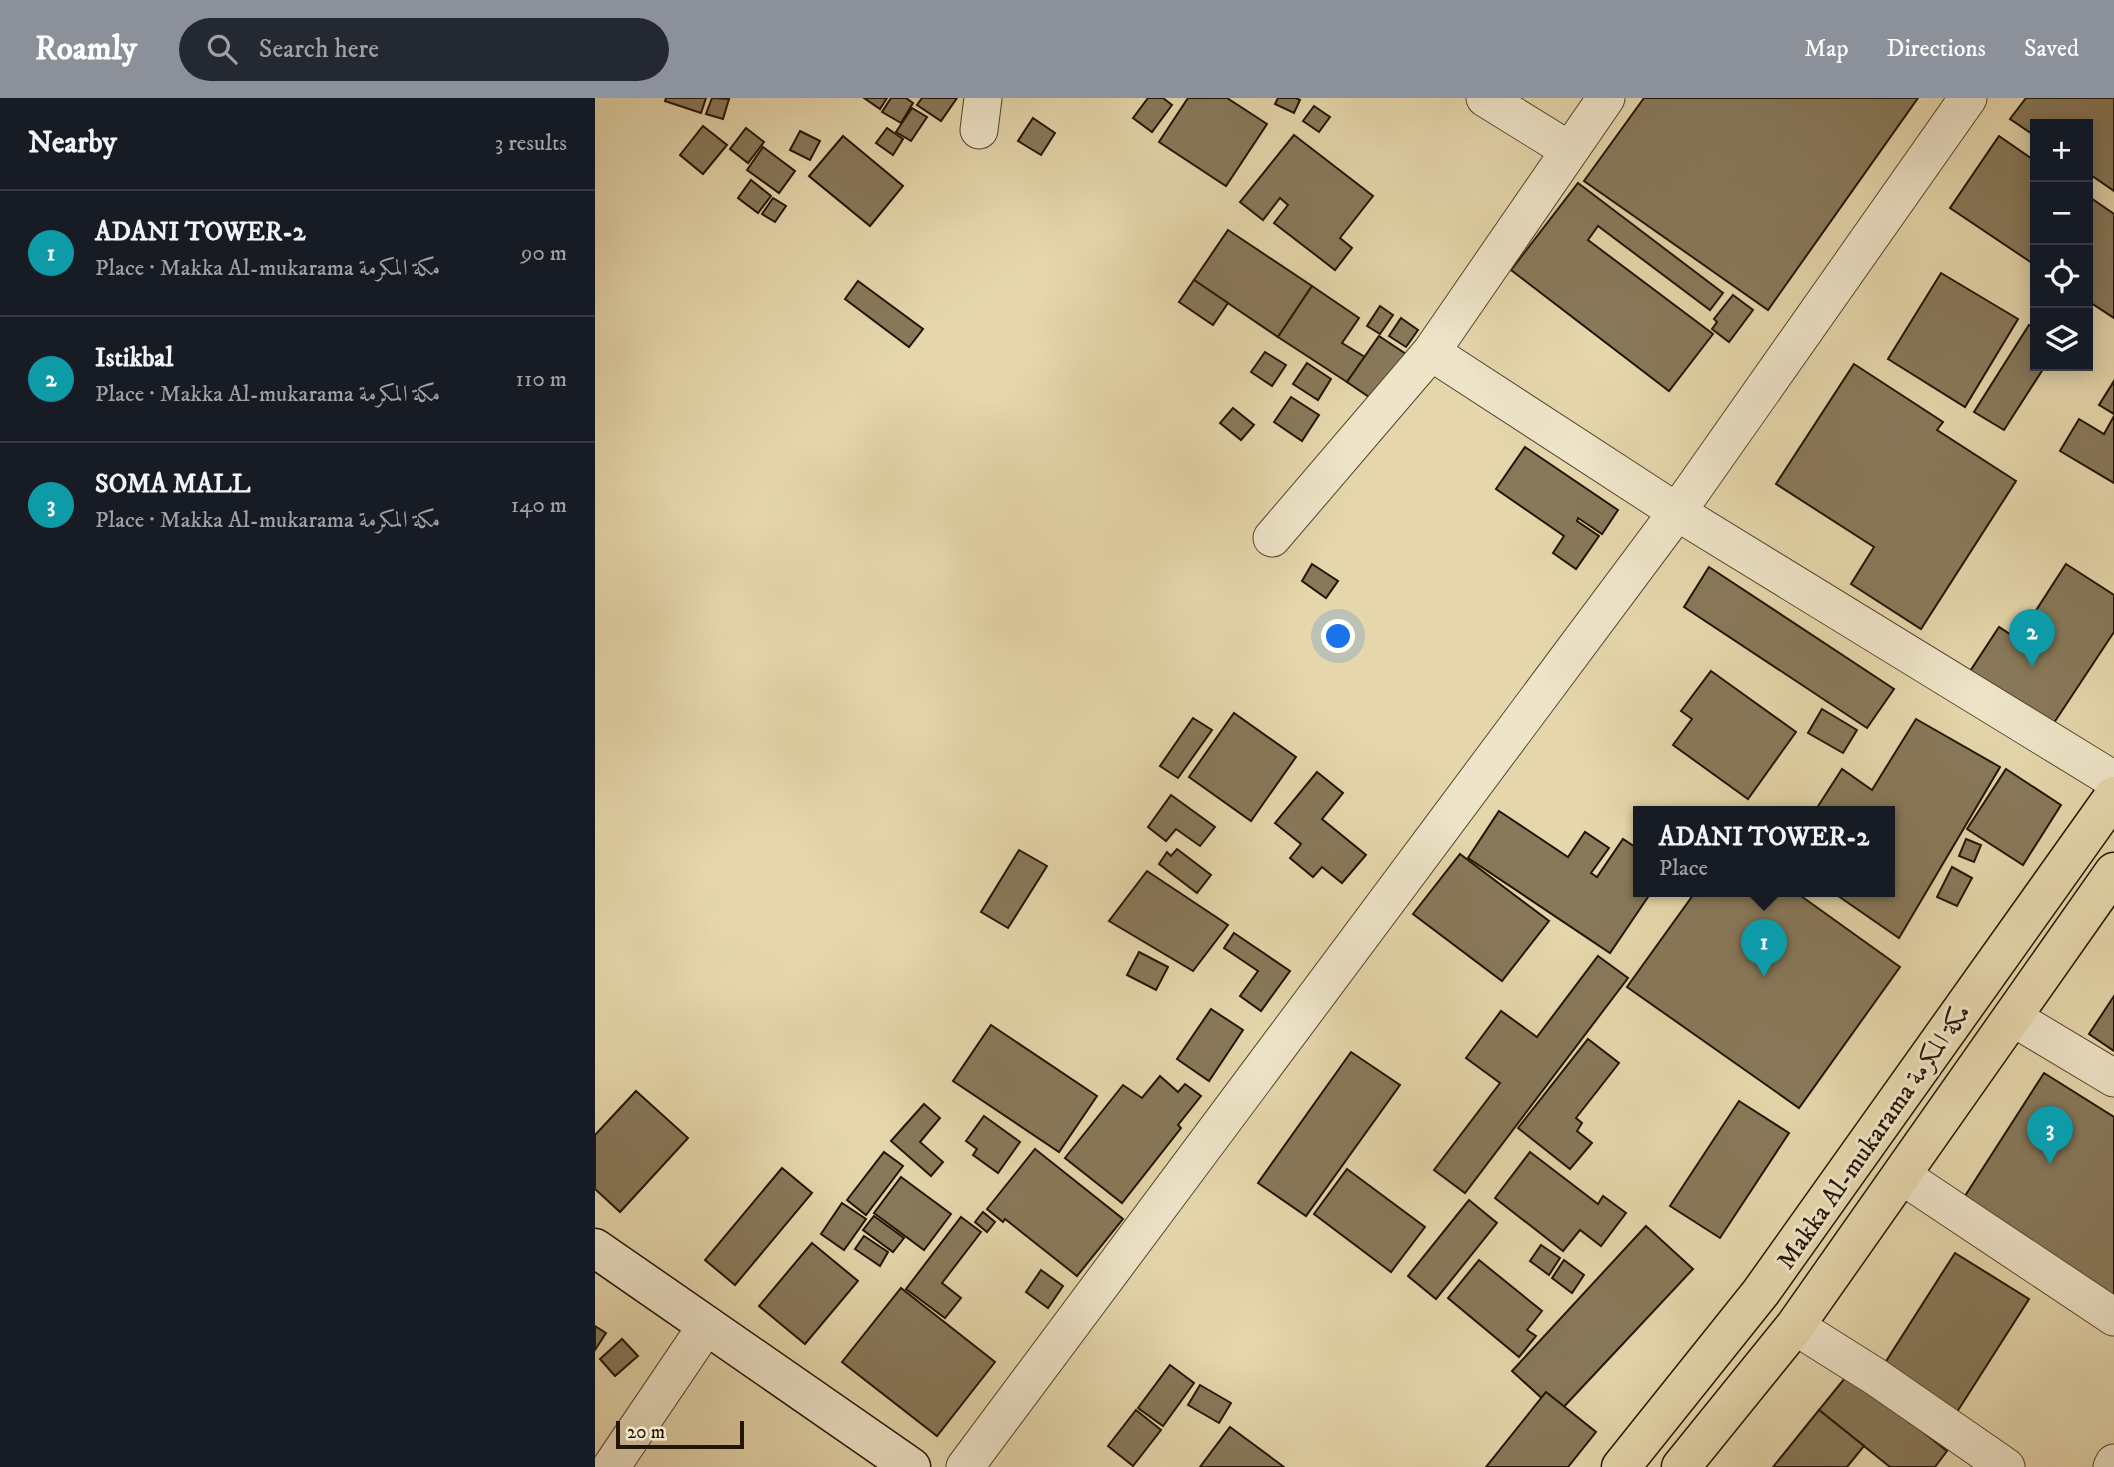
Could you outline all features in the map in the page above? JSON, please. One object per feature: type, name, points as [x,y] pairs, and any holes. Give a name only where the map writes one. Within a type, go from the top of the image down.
[{"type":"highway","name":"Makka Al-mukarama مكة المكرمة","points":[[1621,1467],[1761,1292],[2114,796]]},
{"type":"highway","name":"Makka Al-mukarama مكة المكرمة","points":[[1681,1467],[1795,1326],[2114,872]]},
{"type":"street","points":[[1485,98],[1569,150]]},
{"type":"street","points":[[1272,538],[1431,352],[1606,98]]},
{"type":"street","points":[[965,1467],[1677,512],[1968,98]]},
{"type":"street","points":[[1431,352],[1677,512],[2114,780]]},
{"type":"street","points":[[2012,1017],[2114,1078]]},
{"type":"street","points":[[1901,1175],[2114,1317]]},
{"type":"street","points":[[595,1248],[911,1467]]},
{"type":"street","points":[[611,1467],[707,1325]]},
{"type":"street","points":[[1795,1326],[1876,1377],[2006,1467]]},
{"type":"building","points":[[666,98],[706,98],[701,113],[665,101]]},
{"type":"building","points":[[712,98],[729,99],[723,119],[706,114]]},
{"type":"building","points":[[864,98],[887,98],[880,109]]},
{"type":"building","points":[[891,98],[906,98],[913,103],[901,123],[882,112]]},
{"type":"building","points":[[922,98],[957,98],[941,121],[917,105]]},
{"type":"building","points":[[1148,98],[1163,98],[1172,105],[1152,132],[1133,118]]},
{"type":"building","points":[[1188,98],[1227,98],[1267,124],[1226,186],[1159,142]]},
{"type":"building","points":[[1278,98],[1300,100],[1294,113],[1275,104]]},
{"type":"building","points":[[1644,98],[1918,98],[1768,310],[1584,181]]},
{"type":"building","points":[[2026,98],[2114,98],[2114,191],[2093,176],[2093,119],[2030,119],[2030,133],[2010,119]]},
{"type":"building","points":[[1314,106],[1330,117],[1319,132],[1303,121]]},
{"type":"building","points":[[912,108],[927,117],[911,141],[896,132]]},
{"type":"building","points":[[1033,118],[1055,133],[1041,155],[1018,141]]},
{"type":"building","points":[[703,126],[727,145],[703,174],[680,155]]},
{"type":"building","points":[[746,128],[764,142],[748,163],[730,149]]},
{"type":"building","points":[[887,128],[903,139],[893,155],[876,143]]},
{"type":"building","points":[[800,131],[820,141],[810,160],[790,150]]},
{"type":"building","points":[[1294,135],[1373,196],[1340,238],[1352,248],[1335,270],[1274,223],[1288,205],[1280,198],[1263,220],[1240,202]]},
{"type":"building","points":[[843,136],[903,186],[870,226],[809,176]]},
{"type":"building","points":[[1999,136],[2030,158],[2030,262],[1950,208]]},
{"type":"building","points":[[763,147],[795,171],[779,193],[747,170]]},
{"type":"building","points":[[751,180],[771,196],[758,213],[738,198]]},
{"type":"building","points":[[1578,183],[1723,293],[1710,310],[1598,226],[1588,240],[1713,334],[1669,391],[1511,270]]},
{"type":"building","points":[[773,198],[786,206],[775,222],[762,214]]},
{"type":"building","points":[[2093,199],[2114,214],[2114,318],[2093,304]]},
{"type":"building","points":[[1228,230],[1312,286],[1278,337],[1194,280]]},
{"type":"building","points":[[1941,273],[2018,319],[1965,407],[1888,359]]},
{"type":"building","points":[[1194,280],[1228,303],[1213,325],[1179,302]]},
{"type":"building","points":[[858,281],[923,329],[909,347],[845,299]]},
{"type":"building","points":[[1312,286],[1359,318],[1342,343],[1365,357],[1347,382],[1278,337]]},
{"type":"building","points":[[1733,295],[1753,310],[1729,342],[1712,329],[1717,322],[1714,319]]},
{"type":"building","points":[[1380,306],[1393,315],[1380,334],[1367,326]]},
{"type":"building","points":[[1401,318],[1418,330],[1406,347],[1389,336]]},
{"type":"building","points":[[2029,325],[2030,371],[2042,371],[2004,430],[1974,412]]},
{"type":"building","points":[[1379,336],[1406,354],[1375,401],[1347,382]]},
{"type":"building","points":[[1265,352],[1286,365],[1272,386],[1251,372]]},
{"type":"building","points":[[1307,363],[1331,379],[1318,400],[1293,384]]},
{"type":"building","points":[[1854,364],[1943,422],[1937,430],[2016,481],[1921,629],[1851,584],[1874,547],[1776,484]]},
{"type":"building","points":[[2114,381],[2114,414],[2099,405]]},
{"type":"building","points":[[1291,397],[1319,415],[1302,441],[1274,422]]},
{"type":"building","points":[[1233,408],[1254,425],[1241,440],[1220,423]]},
{"type":"building","points":[[2114,416],[2114,483],[2060,451],[2079,419],[2104,434]]},
{"type":"building","points":[[1525,447],[1618,510],[1602,534],[1578,518],[1577,521],[1599,536],[1576,569],[1553,553],[1564,536],[1496,489]]},
{"type":"building","points":[[1312,564],[1338,581],[1326,598],[1302,581]]},
{"type":"building","points":[[2066,564],[2114,595],[2114,632],[2044,738],[1961,685],[1999,627],[2034,650],[2039,643],[2022,632]]},
{"type":"building","points":[[1709,567],[1894,689],[1867,728],[1684,607]]},
{"type":"building","points":[[1711,671],[1796,732],[1748,799],[1673,745],[1692,719],[1681,711]]},
{"type":"building","points":[[1822,709],[1857,730],[1843,753],[1808,733]]},
{"type":"building","points":[[1234,713],[1296,757],[1251,821],[1189,777]]},
{"type":"building","points":[[1193,718],[1212,730],[1178,778],[1160,766]]},
{"type":"building","points":[[1916,719],[2000,767],[1899,938],[1840,897],[1895,897],[1895,806],[1818,806],[1842,769],[1872,790]]},
{"type":"building","points":[[2006,769],[2061,805],[2023,865],[1967,829]]},
{"type":"building","points":[[1317,772],[1343,793],[1322,819],[1366,855],[1342,883],[1322,867],[1313,877],[1290,858],[1301,844],[1275,823]]},
{"type":"building","points":[[1171,795],[1215,827],[1200,846],[1176,829],[1166,841],[1148,827]]},
{"type":"building","points":[[1499,811],[1568,857],[1585,832],[1609,848],[1591,873],[1597,877],[1623,839],[1633,846],[1633,897],[1648,897],[1610,953],[1468,858]]},
{"type":"building","points":[[1966,839],[1981,845],[1974,862],[1959,856]]},
{"type":"building","points":[[1177,849],[1211,875],[1197,893],[1159,864],[1167,852],[1171,856]]},
{"type":"building","points":[[1019,850],[1047,866],[1008,928],[981,912]]},
{"type":"building","points":[[1460,854],[1549,921],[1502,981],[1413,914]]},
{"type":"building","points":[[1952,867],[1972,878],[1957,906],[1937,897]]},
{"type":"building","points":[[1147,871],[1228,925],[1193,971],[1109,921]]},
{"type":"building","points":[[1692,897],[1802,897],[1900,967],[1799,1108],[1627,987]]},
{"type":"building","points":[[1234,933],[1290,971],[1261,1011],[1240,996],[1258,971],[1224,948]]},
{"type":"building","points":[[1139,952],[1168,967],[1156,990],[1127,975]]},
{"type":"building","points":[[1598,956],[1628,978],[1465,1193],[1434,1170],[1500,1083],[1466,1058],[1501,1011],[1537,1037]]},
{"type":"building","points":[[2114,996],[2114,1051],[2089,1034]]},
{"type":"building","points":[[1211,1009],[1243,1030],[1209,1081],[1177,1059]]},
{"type":"building","points":[[991,1025],[1097,1096],[1059,1152],[953,1081]]},
{"type":"building","points":[[1588,1039],[1619,1063],[1576,1118],[1582,1123],[1577,1131],[1592,1143],[1570,1169],[1518,1128]]},
{"type":"building","points":[[1351,1052],[1400,1085],[1306,1216],[1258,1183]]},
{"type":"building","points":[[2044,1073],[2114,1117],[2114,1310],[1956,1210]]},
{"type":"building","points":[[1160,1076],[1178,1092],[1185,1084],[1201,1096],[1178,1125],[1181,1128],[1122,1203],[1065,1158],[1123,1085],[1142,1098]]},
{"type":"building","points":[[636,1091],[688,1138],[620,1212],[595,1189],[595,1135]]},
{"type":"building","points":[[1739,1101],[1789,1133],[1720,1238],[1670,1206]]},
{"type":"building","points":[[924,1104],[940,1118],[920,1142],[943,1162],[931,1176],[891,1141]]},
{"type":"building","points":[[984,1116],[1020,1142],[998,1173],[973,1155],[977,1149],[966,1141]]},
{"type":"building","points":[[1035,1149],[1123,1219],[1077,1276],[1005,1219],[1003,1222],[987,1209]]},
{"type":"building","points":[[884,1152],[903,1166],[866,1215],[847,1200]]},
{"type":"building","points":[[1530,1152],[1598,1204],[1603,1196],[1626,1213],[1601,1246],[1580,1230],[1563,1251],[1495,1198]]},
{"type":"building","points":[[782,1168],[812,1193],[735,1285],[705,1260]]},
{"type":"building","points":[[1347,1169],[1425,1227],[1391,1272],[1314,1214]]},
{"type":"building","points":[[901,1177],[951,1214],[924,1250],[874,1213]]},
{"type":"building","points":[[1469,1200],[1497,1223],[1436,1299],[1408,1276]]},
{"type":"building","points":[[842,1203],[866,1219],[844,1250],[821,1234]]},
{"type":"building","points":[[983,1212],[995,1222],[987,1232],[975,1222]]},
{"type":"building","points":[[874,1216],[904,1238],[893,1252],[863,1230]]},
{"type":"building","points":[[961,1217],[981,1232],[942,1283],[961,1298],[945,1318],[906,1289]]},
{"type":"building","points":[[1646,1226],[1693,1269],[1558,1413],[1512,1371]]},
{"type":"building","points":[[864,1236],[888,1252],[880,1266],[855,1249]]},
{"type":"building","points":[[812,1243],[858,1281],[805,1344],[759,1306]]},
{"type":"building","points":[[1541,1245],[1560,1258],[1549,1275],[1530,1261]]},
{"type":"building","points":[[1955,1253],[2029,1299],[1950,1423],[1876,1377]]},
{"type":"building","points":[[1479,1260],[1542,1311],[1527,1330],[1536,1336],[1519,1357],[1448,1298]]},
{"type":"building","points":[[1564,1260],[1584,1275],[1572,1293],[1552,1278]]},
{"type":"building","points":[[1041,1270],[1063,1286],[1048,1308],[1026,1292]]},
{"type":"building","points":[[901,1288],[995,1362],[937,1436],[842,1362]]},
{"type":"building","points":[[595,1326],[606,1333],[595,1350]]},
{"type":"building","points":[[622,1339],[638,1356],[615,1376],[600,1359]]},
{"type":"building","points":[[1170,1365],[1194,1383],[1163,1426],[1138,1408]]},
{"type":"building","points":[[1849,1373],[1947,1451],[1935,1467],[1890,1467],[1819,1410]]},
{"type":"building","points":[[1200,1385],[1231,1403],[1219,1423],[1188,1405]]},
{"type":"building","points":[[1546,1392],[1596,1432],[1568,1467],[1486,1467]]},
{"type":"building","points":[[1136,1410],[1161,1430],[1133,1466],[1108,1446]]},
{"type":"building","points":[[1819,1410],[1864,1446],[1847,1467],[1773,1467]]},
{"type":"building","points":[[1230,1427],[1284,1467],[1200,1467]]},
{"type":"place","name":"Istikbal","points":[[2032,667]]},
{"type":"place","name":"ADANI TOWER-2","points":[[1764,977]]},
{"type":"place","name":"SOMA MALL","points":[[2050,1164]]}]
